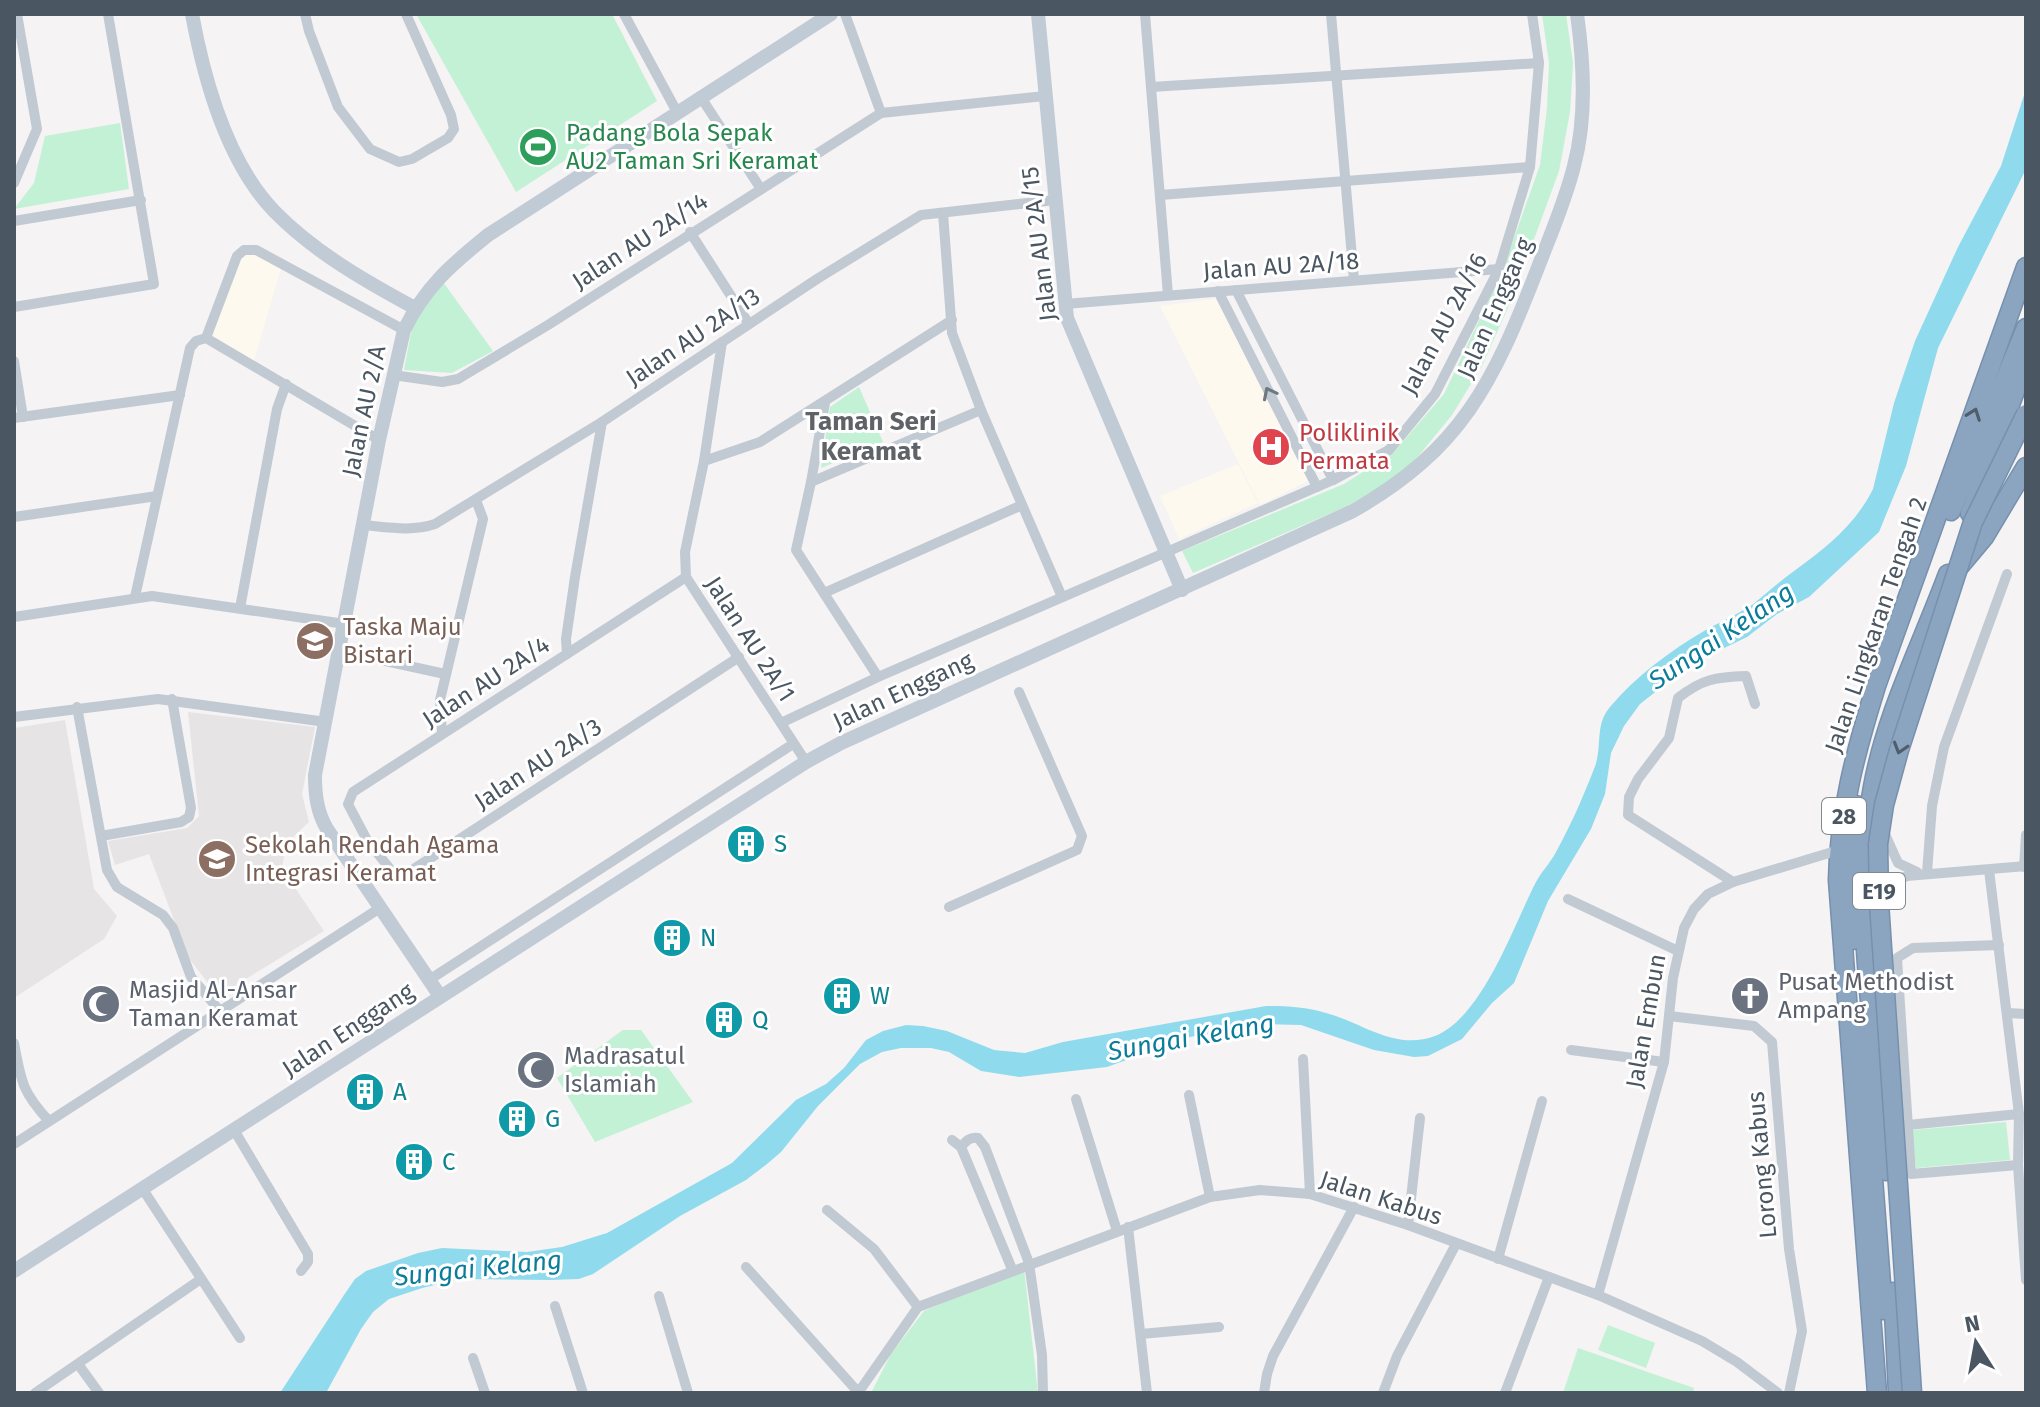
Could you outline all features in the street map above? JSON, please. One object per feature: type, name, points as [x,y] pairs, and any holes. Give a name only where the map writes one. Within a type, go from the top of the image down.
[{"type":"highway","name":"Jalan Lingkaran Tengah 2","points":[[1877,1393],[1840,907],[1839,850],[1858,744],[1876,686],[2026,267]]},
{"type":"highway","name":"E19","points":[[1888,1393],[1867,1082],[1853,951],[1856,805],[1871,742],[1912,619],[1952,509],[2026,328]]},
{"type":"highway","name":"Jalan Lingkaran Tengah 2","points":[[1898,1393],[1883,1127],[1866,932],[1867,841],[1872,791],[1883,744],[2026,361]]},
{"type":"highway","name":"E19","points":[[1912,1393],[1879,903],[1878,844],[1884,805],[1899,750],[1973,522],[2026,414]]},
{"type":"highway","points":[[1944,584],[1984,537],[2026,467]]},
{"type":"street","points":[[14,183],[37,129],[18,47],[17,14]]},
{"type":"street","points":[[14,307],[154,284],[108,14]]},
{"type":"street","points":[[192,14],[208,87],[228,136],[248,176],[273,210],[330,258],[415,308]]},
{"type":"street","points":[[305,14],[338,107],[370,149],[399,162],[412,159],[448,138],[454,129],[451,115],[406,14]]},
{"type":"street","points":[[624,14],[677,112]]},
{"type":"street","name":"Jalan AU 2/A","points":[[440,996],[327,829],[318,808],[315,775],[379,440],[404,330],[415,308],[443,272],[488,235],[831,14]]},
{"type":"street","points":[[845,14],[881,113]]},
{"type":"street","name":"Jalan AU 2A/15","points":[[1038,14],[1067,318],[1182,590]]},
{"type":"street","points":[[1145,14],[1168,295]]},
{"type":"street","points":[[1331,14],[1354,280]]},
{"type":"street","name":"Jalan AU 2A/16","points":[[781,723],[878,677],[1333,480],[1389,450],[1435,394],[1499,269],[1530,167],[1539,63],[1532,14]]},
{"type":"street","name":"Jalan Enggang","points":[[14,1271],[806,762],[1353,511],[1415,471],[1477,402],[1499,364],[1565,198],[1575,163],[1583,96],[1583,59],[1577,14]]},
{"type":"street","points":[[1151,87],[1539,63]]},
{"type":"street","points":[[700,96],[761,189]]},
{"type":"street","name":"Jalan AU 2A/14","points":[[393,375],[442,382],[458,379],[881,113],[1045,96]]},
{"type":"street","points":[[1160,195],[1530,167]]},
{"type":"street","points":[[14,221],[141,200]]},
{"type":"street","name":"Jalan AU 2A/13","points":[[362,525],[423,528],[476,500],[921,215],[1055,200]]},
{"type":"street","points":[[943,213],[952,320],[958,350],[1062,597]]},
{"type":"street","points":[[690,232],[749,324]]},
{"type":"street","points":[[206,338],[237,256],[244,250],[256,250],[404,330]]},
{"type":"street","name":"Jalan AU 2A/18","points":[[1065,304],[1499,269]]},
{"type":"street","points":[[1236,290],[1333,480]]},
{"type":"street","points":[[1218,291],[1317,487]]},
{"type":"street","points":[[704,461],[760,442],[952,320]]},
{"type":"street","points":[[135,597],[190,348],[196,341],[206,338],[379,440]]},
{"type":"street","name":"Jalan AU 2A/1","points":[[722,342],[704,461],[685,552],[686,577],[806,762]]},
{"type":"street","points":[[14,361],[18,418],[180,395]]},
{"type":"street","points":[[240,608],[271,435],[286,384]]},
{"type":"street","points":[[825,403],[796,550],[878,677]]},
{"type":"street","points":[[811,482],[981,410]]},
{"type":"street","points":[[567,654],[566,639],[575,577],[602,422]]},
{"type":"street","points":[[14,517],[157,496]]},
{"type":"street","points":[[442,733],[440,700],[483,519],[476,500]]},
{"type":"street","points":[[824,593],[1022,505]]},
{"type":"street","points":[[1927,873],[1932,806],[1944,747],[2007,574]]},
{"type":"street","name":"Jalan AU 2A/4","points":[[367,840],[348,804],[353,792],[686,577]]},
{"type":"street","points":[[14,617],[135,597],[167,597],[345,624]]},
{"type":"street","points":[[340,651],[445,674]]},
{"type":"street","name":"Jalan AU 2A/3","points":[[367,840],[394,874],[403,876],[739,657]]},
{"type":"street","points":[[1733,882],[1628,815],[1629,797],[1638,779],[1669,738],[1678,698],[1695,684],[1717,676],[1746,676],[1755,704]]},
{"type":"street","points":[[949,907],[1077,850],[1082,836],[1019,692]]},
{"type":"street","points":[[101,836],[181,822],[189,817],[191,808],[172,699]]},
{"type":"street","points":[[14,717],[77,707],[172,699],[326,722]]},
{"type":"street","points":[[77,707],[107,870],[117,887],[163,915],[173,928],[191,977],[220,1011]]},
{"type":"street","points":[[429,980],[793,744]]},
{"type":"street","points":[[1872,791],[1889,847],[1898,863],[1915,872],[1927,873]]},
{"type":"street","points":[[1866,932],[1885,892],[1895,882],[1907,876],[1927,873],[2025,866],[2026,835]]},
{"type":"street","name":"Jalan Embun","points":[[1598,1295],[1664,1062],[1678,951],[1684,928],[1694,909],[1708,894],[1733,882],[1839,850]]},
{"type":"street","points":[[1989,870],[2019,1114],[2018,1165],[2026,1280]]},
{"type":"street","points":[[1568,899],[1678,951]]},
{"type":"street","points":[[14,1144],[380,908]]},
{"type":"street","points":[[1999,945],[1913,948],[1897,958],[1911,1174],[2018,1165]]},
{"type":"street","points":[[2007,1013],[2026,1014]]},
{"type":"street","name":"Lorong Kabus","points":[[1669,1016],[1754,1026],[1772,1042],[1789,1249],[1802,1331],[1789,1393]]},
{"type":"street","points":[[14,1043],[22,1086],[31,1102],[49,1121]]},
{"type":"street","points":[[1571,1050],[1664,1062]]},
{"type":"street","points":[[1303,1059],[1310,1194]]},
{"type":"street","points":[[1189,1095],[1210,1197]]},
{"type":"street","points":[[1076,1099],[1122,1229],[1141,1334],[1147,1393]]},
{"type":"street","points":[[1498,1259],[1542,1101]]},
{"type":"street","points":[[1908,1125],[2019,1114]]},
{"type":"street","points":[[1408,1225],[1420,1118]]},
{"type":"street","points":[[234,1130],[308,1254],[308,1262],[301,1271]]},
{"type":"street","points":[[1012,1269],[957,1144],[973,1137],[978,1138],[985,1147],[1029,1263],[1042,1355],[1043,1393]]},
{"type":"street","points":[[142,1188],[240,1338]]},
{"type":"street","name":"Jalan Kabus","points":[[918,1307],[1012,1269],[1210,1197],[1260,1190],[1310,1194],[1408,1225],[1598,1295],[1702,1341],[1737,1362],[1778,1393]]},
{"type":"street","points":[[1264,1393],[1273,1356],[1354,1207]]},
{"type":"street","points":[[746,1267],[858,1393],[918,1307],[874,1249],[827,1210]]},
{"type":"street","points":[[1383,1393],[1397,1356],[1456,1244]]},
{"type":"street","points":[[1505,1393],[1549,1277]]},
{"type":"street","points":[[35,1393],[201,1279]]},
{"type":"street","points":[[659,1296],[688,1393]]},
{"type":"street","points":[[555,1306],[583,1393]]},
{"type":"street","points":[[1141,1334],[1219,1327]]},
{"type":"street","points":[[473,1358],[485,1393]]},
{"type":"street","points":[[78,1364],[99,1393]]},
{"type":"shaded area","points":[[253,254],[281,268],[254,361],[211,336],[240,259]]},
{"type":"shaded area","points":[[1216,299],[1308,481],[1260,505],[1160,306]]},
{"type":"shaded area","points":[[1238,464],[1258,503],[1179,539],[1160,496]]},
{"type":"shaded area","name":"Sekolah Rendah Agama Integrasi Keramat","points":[[188,712],[315,727],[302,794],[309,822],[286,844],[282,868],[324,931],[218,996],[188,957],[149,854],[115,865],[108,841],[187,828],[199,816]]},
{"type":"shaded area","points":[[65,720],[94,889],[117,916],[104,939],[14,998],[14,728]]},
{"type":"green space","name":"Padang Bola Sepak AU2 Taman Sri Keramat","points":[[416,14],[612,14],[657,101],[516,192]]},
{"type":"green space","points":[[1542,14],[1566,14],[1573,63],[1570,112],[1559,171],[1514,294],[1482,366],[1452,415],[1412,464],[1380,488],[1345,507],[1193,573],[1182,551],[1344,484],[1394,452],[1444,394],[1502,272],[1540,165],[1549,63]]},
{"type":"green space","points":[[120,123],[129,189],[14,209],[34,183],[45,136]]},
{"type":"green space","points":[[443,282],[493,351],[452,373],[404,370],[413,322]]},
{"type":"green space","points":[[859,387],[883,442],[821,468],[830,407]]},
{"type":"green space","points":[[623,1030],[641,1030],[693,1102],[595,1142],[557,1078]]},
{"type":"green space","points":[[2006,1122],[2010,1160],[1916,1168],[1912,1130]]},
{"type":"green space","points":[[1024,1268],[1038,1393],[871,1393],[891,1354],[924,1311]]},
{"type":"green space","points":[[1608,1325],[1655,1343],[1646,1368],[1598,1350]]},
{"type":"green space","points":[[1578,1348],[1694,1388],[1693,1393],[1563,1393]]},
{"type":"water","name":"Sungai Kelang","points":[[2026,89],[2026,169],[1938,348],[1906,466],[1879,532],[1809,597],[1777,614],[1747,637],[1691,664],[1640,704],[1624,726],[1611,753],[1605,794],[1591,829],[1548,901],[1514,983],[1492,1003],[1462,1039],[1428,1056],[1414,1057],[1374,1050],[1301,1025],[1258,1024],[1190,1037],[1107,1067],[1019,1077],[981,1071],[949,1052],[931,1048],[901,1048],[882,1052],[860,1064],[767,1164],[746,1180],[680,1216],[593,1274],[579,1279],[460,1279],[389,1299],[373,1312],[361,1329],[326,1393],[280,1393],[355,1279],[366,1271],[442,1248],[527,1252],[562,1247],[607,1233],[732,1163],[796,1100],[826,1084],[844,1068],[866,1040],[883,1031],[906,1025],[923,1026],[947,1031],[994,1050],[1025,1053],[1063,1042],[1266,1006],[1319,1011],[1379,1034],[1406,1040],[1435,1036],[1452,1026],[1482,990],[1536,882],[1567,832],[1594,769],[1602,721],[1610,707],[1630,685],[1666,656],[1752,605],[1818,553],[1849,524],[1866,502],[1873,489],[1894,403],[1915,341],[1958,247],[2001,166]]},
{"type":"place","name":"Padang Bola Sepak AU2 Taman Sri Keramat","points":[[538,147]]},
{"type":"place","name":"Poliklinik Permata","points":[[1271,447]]},
{"type":"place","name":"Taska Maju Bistari","points":[[315,641]]},
{"type":"place","name":"S","points":[[746,844]]},
{"type":"place","name":"Sekolah Rendah Agama Integrasi Keramat","points":[[217,859]]},
{"type":"place","name":"N","points":[[672,938]]},
{"type":"place","name":"W","points":[[842,996]]},
{"type":"place","name":"Pusat Methodist Ampang","points":[[1750,996]]},
{"type":"place","name":"Masjid Al-Ansar Taman Keramat","points":[[101,1004]]},
{"type":"place","name":"Q","points":[[724,1020]]},
{"type":"place","name":"Madrasatul Islamiah","points":[[536,1070]]},
{"type":"place","name":"A","points":[[365,1092]]},
{"type":"place","name":"G","points":[[517,1119]]},
{"type":"place","name":"C","points":[[414,1162]]},
{"type":"district","name":"Taman Seri Keramat","points":[[871,436]]}]
